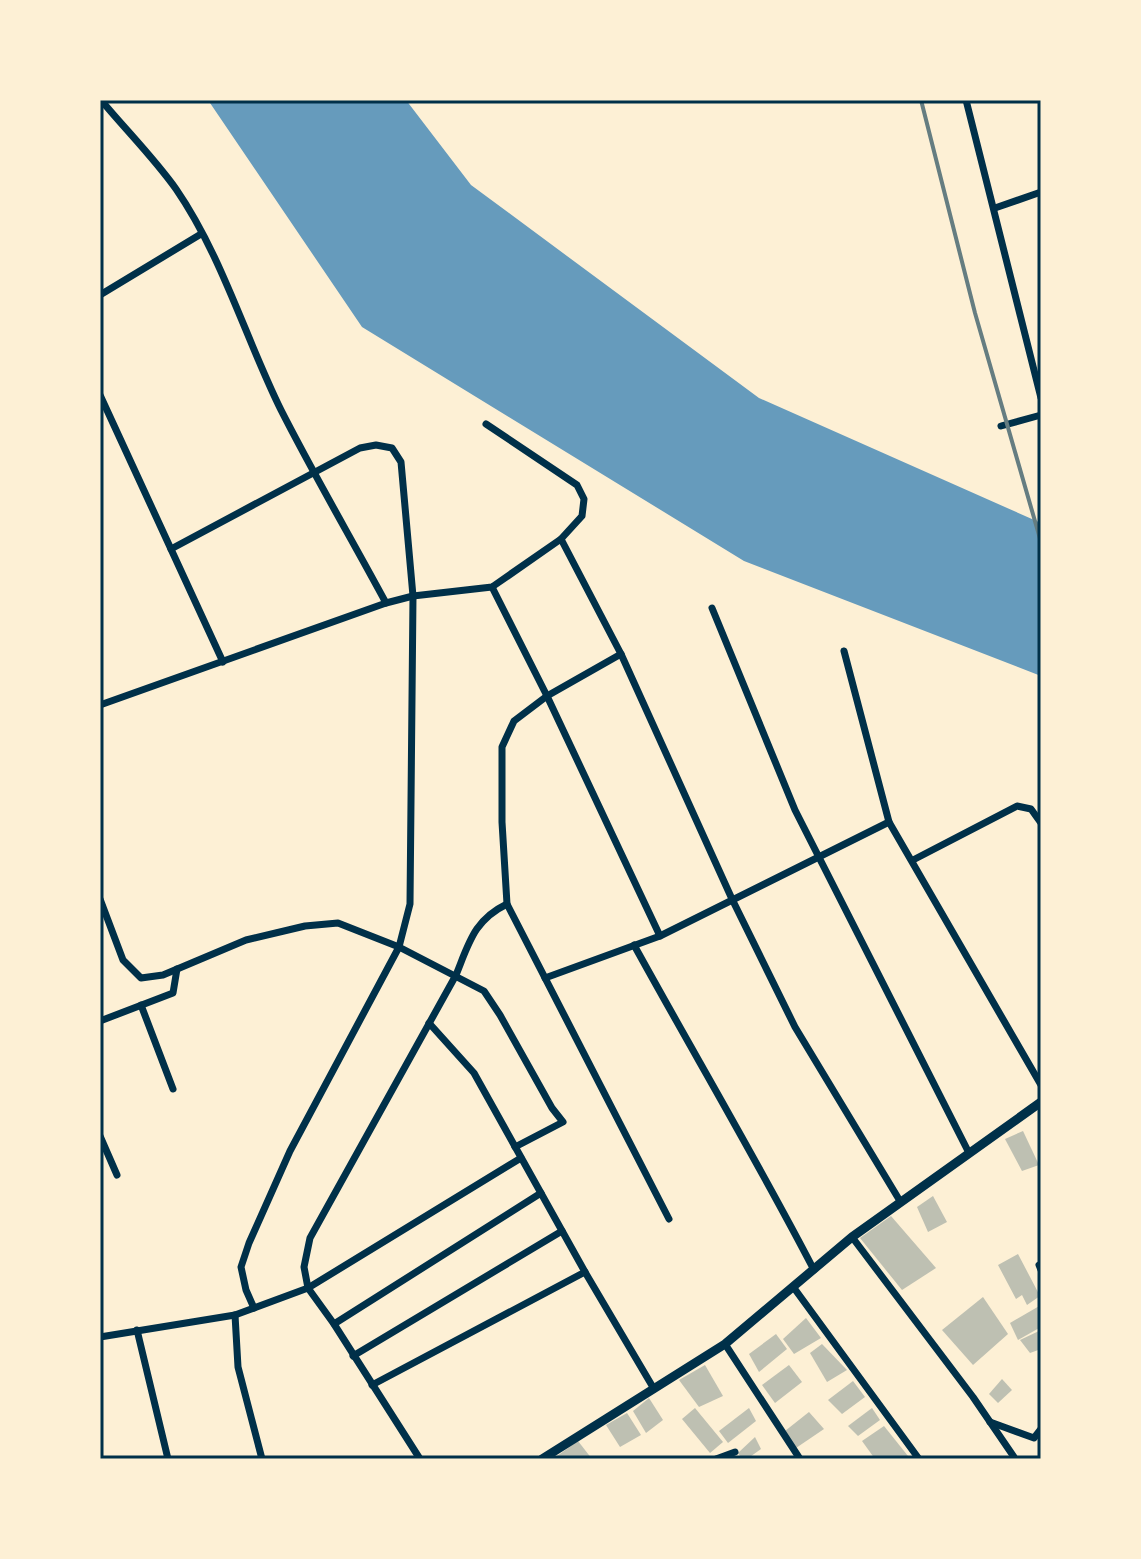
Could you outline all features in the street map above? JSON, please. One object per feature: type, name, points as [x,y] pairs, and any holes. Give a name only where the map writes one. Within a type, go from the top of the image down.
[{"type":"street","points":[[101,100],[175,189],[201,234],[312,473],[386,603]]},
{"type":"street","points":[[966,100],[1041,398]]},
{"type":"street","points":[[995,208],[1041,192]]},
{"type":"street","points":[[100,295],[201,234]]},
{"type":"street","points":[[100,395],[223,662]]},
{"type":"street","points":[[1001,426],[1041,415]]},
{"type":"street","points":[[100,705],[386,603],[413,596],[492,587],[561,539],[582,516],[584,499],[577,485],[486,424]]},
{"type":"street","points":[[171,549],[360,448],[376,445],[392,448],[401,462],[413,596],[410,904],[399,947],[290,1151],[249,1243],[241,1267],[254,1308]]},
{"type":"street","points":[[561,539],[621,654],[732,899],[795,1027],[900,1201]]},
{"type":"street","points":[[492,587],[660,936]]},
{"type":"street","points":[[712,608],[795,810],[969,1153]]},
{"type":"street","points":[[844,651],[889,822],[1041,1085]]},
{"type":"street","points":[[621,654],[547,696],[514,721],[502,747],[507,904],[669,1219]]},
{"type":"street","points":[[913,860],[1017,806],[1031,809],[1041,823]]},
{"type":"street","points":[[545,978],[660,936],[889,822]]},
{"type":"street","points":[[100,899],[123,960],[141,978],[163,975],[246,940],[305,926],[338,923],[399,947],[484,991],[563,1122],[515,1147]]},
{"type":"street","points":[[420,1459],[308,1288],[304,1267],[310,1238],[456,975],[474,929],[492,911],[507,904]]},
{"type":"street","points":[[634,945],[756,1159],[814,1270]]},
{"type":"street","points":[[100,1021],[173,993],[177,969]]},
{"type":"street","points":[[141,1005],[173,1089]]},
{"type":"street","points":[[429,1023],[474,1073],[654,1389]]},
{"type":"street","points":[[542,1459],[725,1344],[852,1237],[1041,1102]]},
{"type":"street","points":[[100,1136],[117,1175]]},
{"type":"street","points":[[100,1337],[235,1315],[308,1288],[521,1158]]},
{"type":"street","points":[[334,1324],[541,1193]]},
{"type":"street","points":[[353,1356],[562,1231]]},
{"type":"street","points":[[852,1237],[1014,1457]]},
{"type":"street","points":[[372,1385],[585,1272]]},
{"type":"street","points":[[794,1288],[919,1459]]},
{"type":"street","points":[[235,1315],[238,1367],[262,1459]]},
{"type":"street","points":[[137,1330],[168,1459]]},
{"type":"street","points":[[725,1344],[800,1459]]},
{"type":"street","points":[[990,1422],[1034,1438],[1041,1429]]},
{"type":"street","points":[[716,1459],[735,1452]]},
{"type":"water","points":[[208,100],[406,100],[471,185],[759,398],[1041,523],[1041,676],[744,561],[362,327]]},
{"type":"building","points":[[1023,1131],[1039,1165],[1022,1171],[1005,1139]]},
{"type":"building","points":[[933,1196],[947,1222],[928,1232],[917,1207]]},
{"type":"building","points":[[891,1216],[936,1268],[902,1290],[860,1238]]},
{"type":"building","points":[[1018,1254],[1040,1296],[1027,1305],[1022,1295],[1016,1299],[998,1265]]},
{"type":"building","points":[[983,1297],[1008,1334],[973,1365],[942,1330]]},
{"type":"building","points":[[1041,1305],[1041,1327],[1018,1340],[1010,1323]]},
{"type":"building","points":[[806,1318],[821,1338],[794,1354],[783,1339]]},
{"type":"building","points":[[1041,1330],[1041,1349],[1030,1353],[1020,1340]]},
{"type":"building","points":[[776,1334],[787,1349],[759,1372],[749,1354]]},
{"type":"building","points":[[822,1344],[847,1370],[827,1382],[810,1353]]},
{"type":"building","points":[[705,1365],[723,1396],[699,1407],[679,1380]]},
{"type":"building","points":[[789,1365],[802,1382],[775,1403],[762,1385]]},
{"type":"building","points":[[1002,1379],[1012,1390],[998,1403],[989,1394]]},
{"type":"building","points":[[853,1381],[865,1397],[842,1414],[828,1400]]},
{"type":"building","points":[[649,1398],[663,1420],[646,1433],[633,1411]]},
{"type":"building","points":[[695,1408],[723,1442],[710,1453],[682,1419]]},
{"type":"building","points":[[749,1408],[756,1421],[728,1443],[719,1431]]},
{"type":"building","points":[[872,1408],[880,1420],[858,1436],[848,1426]]},
{"type":"building","points":[[809,1412],[824,1429],[796,1448],[785,1431]]},
{"type":"building","points":[[627,1413],[641,1435],[620,1447],[606,1425]]},
{"type":"building","points":[[884,1426],[908,1456],[905,1459],[875,1459],[862,1441]]},
{"type":"building","points":[[755,1437],[761,1449],[742,1459],[738,1453]]},
{"type":"building","points":[[578,1441],[592,1459],[560,1459],[557,1456]]},
{"type":"railway","points":[[921,100],[975,313],[1041,542]]}]
